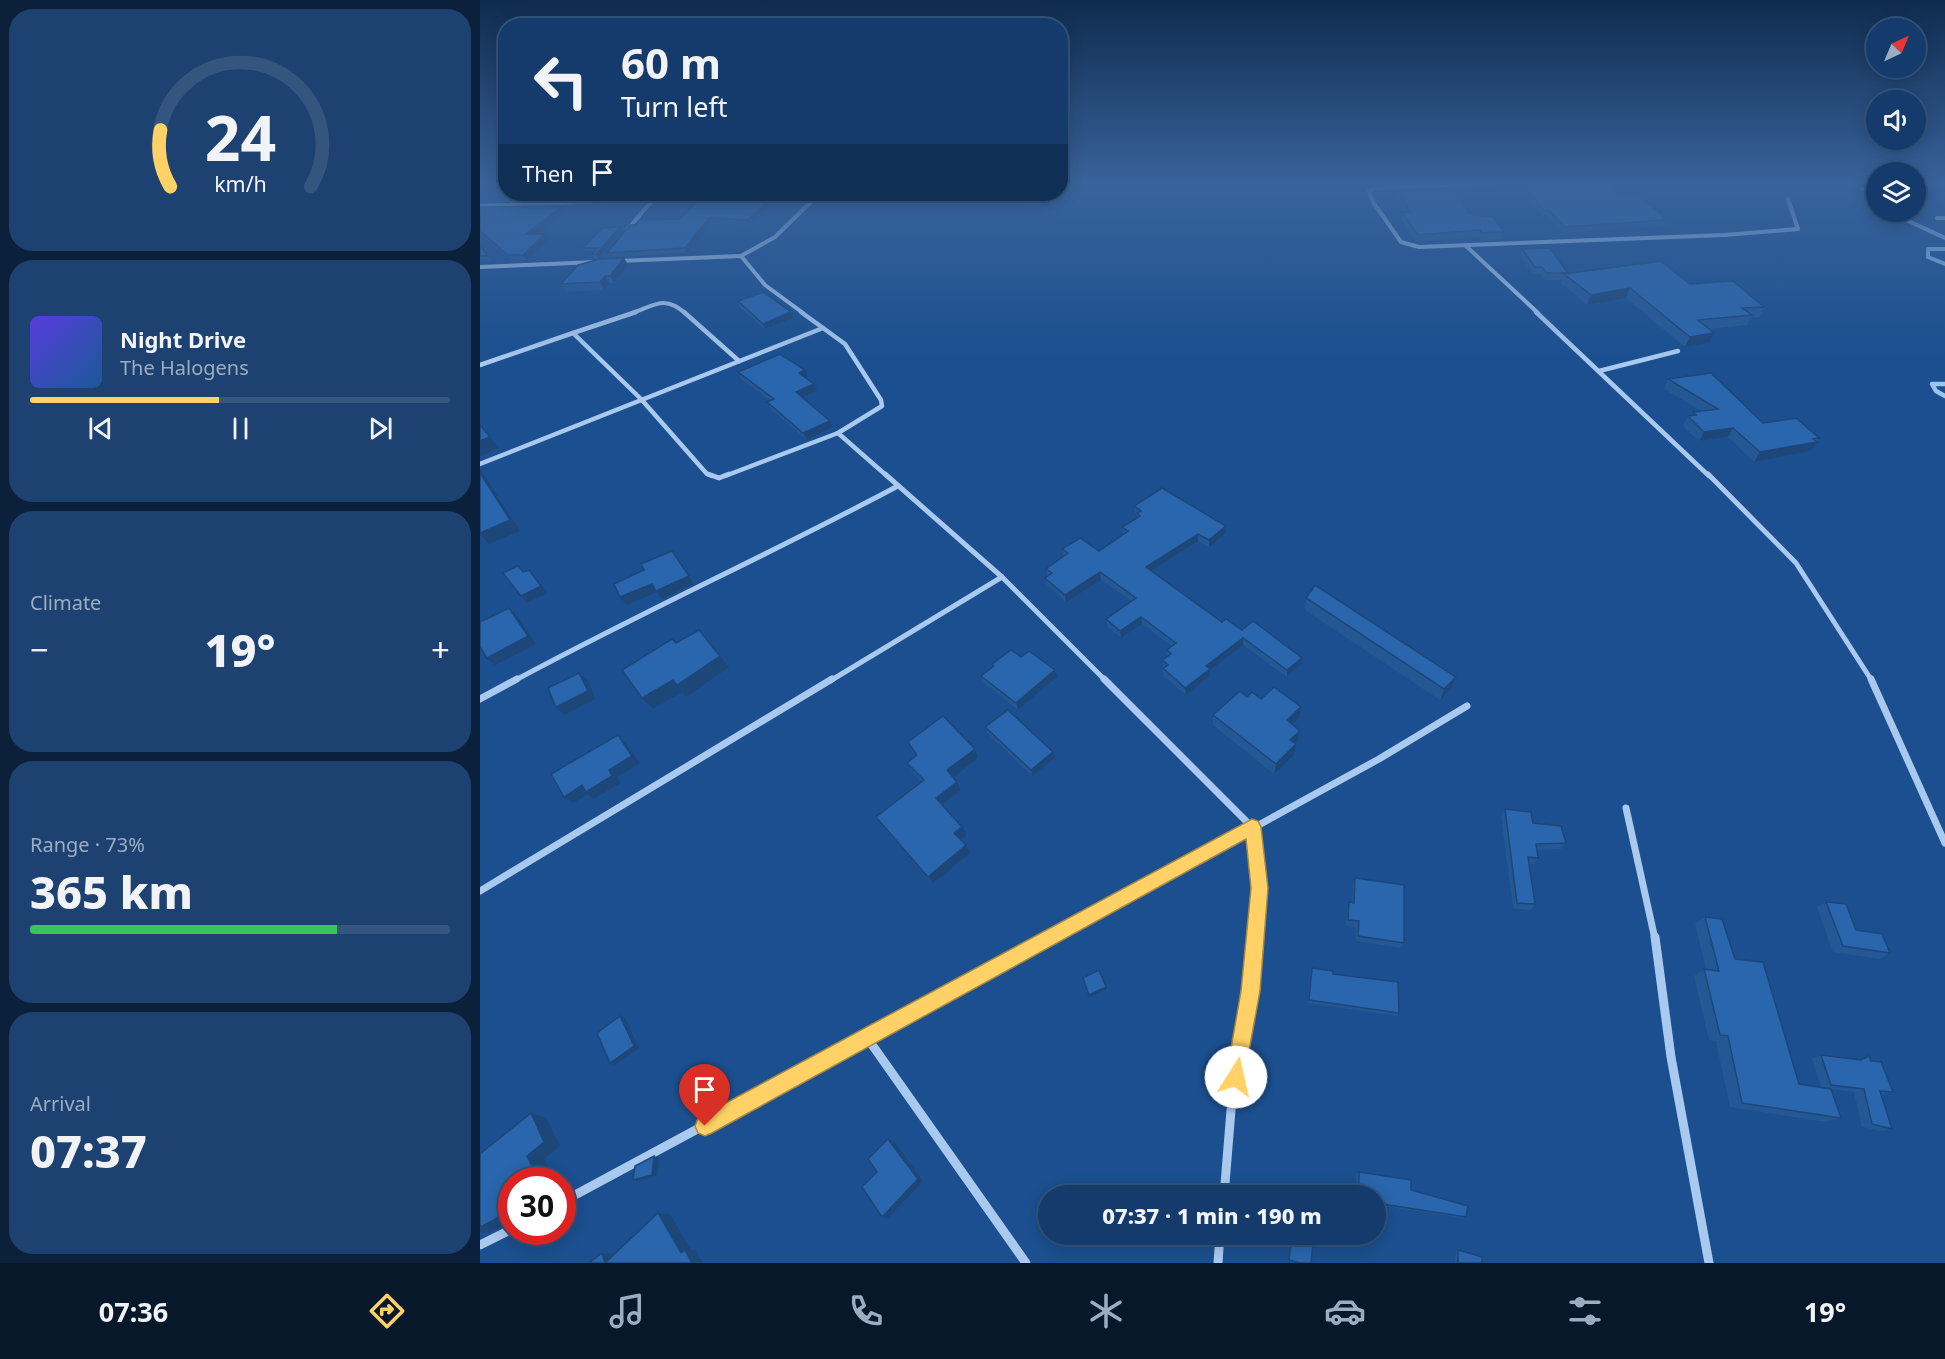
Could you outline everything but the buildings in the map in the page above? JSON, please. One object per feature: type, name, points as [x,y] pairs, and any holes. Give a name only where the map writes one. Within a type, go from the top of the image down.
[{"type":"street","points":[[613,261],[741,256],[766,242]]},
{"type":"street","points":[[1401,242],[1419,247],[1545,242]]},
{"type":"street","points":[[1466,246],[1676,442],[1796,563],[1869,674],[1945,843]]},
{"type":"street","points":[[573,333],[641,399],[707,474],[719,478],[838,433],[877,411],[882,406],[881,400],[845,344],[765,285],[741,256]]},
{"type":"street","points":[[480,267],[601,261]]},
{"type":"street","points":[[480,365],[667,301],[674,303],[739,361]]},
{"type":"street","points":[[480,464],[823,328]]},
{"type":"street","points":[[1599,371],[1678,351]]},
{"type":"street","points":[[838,433],[896,487],[1002,577],[1252,827],[1259,888],[1251,991],[1232,1098],[1225,1185]]},
{"type":"street","points":[[480,699],[611,629],[810,532],[896,487]]},
{"type":"street","points":[[480,891],[1002,577]]},
{"type":"street","points":[[576,1195],[868,1039],[1379,759],[1467,706]]},
{"type":"street","points":[[1626,808],[1653,922],[1671,1057],[1709,1263]]},
{"type":"street","points":[[868,1039],[1026,1263]]},
{"type":"street","points":[[480,1245],[498,1236]]},
{"type":"street","points":[[1218,1263],[1219,1245]]},
{"type":"waterway","points":[[1945,249],[1928,249],[1928,257],[1945,264]]},
{"type":"waterway","points":[[1945,384],[1932,384],[1936,391],[1945,396]]},
{"type":"route","points":[[705,1126],[868,1039],[1252,827],[1259,888],[1251,991],[1236,1077]]}]
